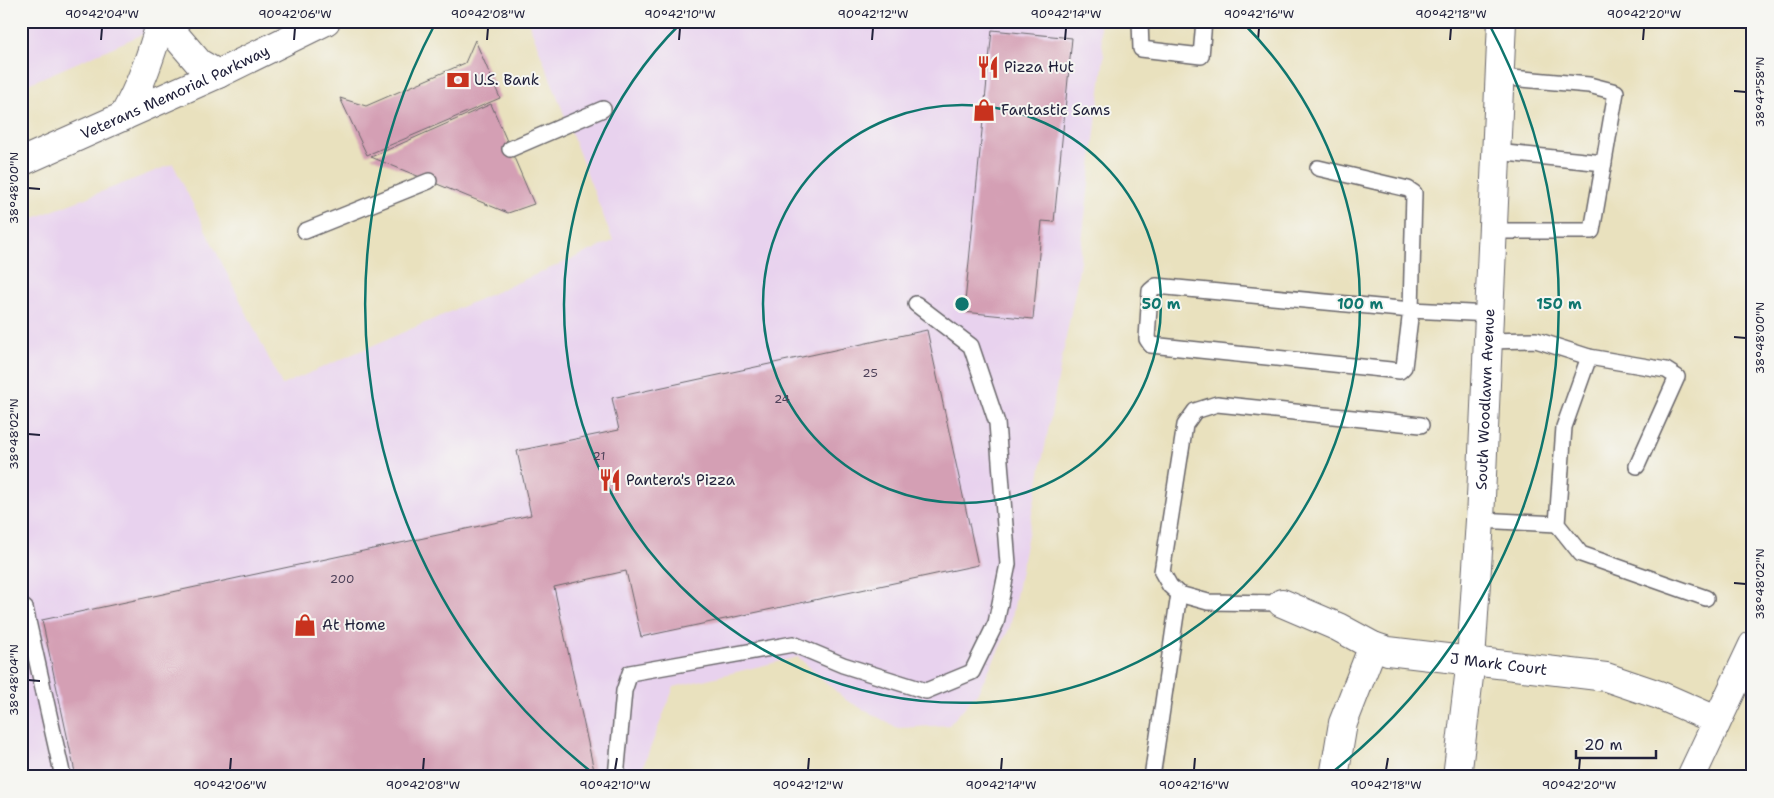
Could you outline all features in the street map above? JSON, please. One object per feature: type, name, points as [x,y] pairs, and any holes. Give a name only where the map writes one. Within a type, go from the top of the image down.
[{"type":"street","points":[[162,21],[199,63],[218,74]]},
{"type":"street","points":[[123,117],[138,91],[162,21]]},
{"type":"street","name":"Veterans Memorial Parkway","points":[[21,162],[218,74],[326,21]]},
{"type":"street","name":"South Woodlawn Avenue","points":[[1457,777],[1471,660],[1480,520],[1502,21]]},
{"type":"street","name":"J Mark Court","points":[[1282,603],[1338,627],[1373,646],[1388,651],[1606,677],[1659,695],[1716,720]]},
{"type":"street","points":[[1691,777],[1716,720],[1753,645]]},
{"type":"street","points":[[1334,777],[1343,723],[1373,646]]},
{"type":"lane","points":[[1140,21],[1141,49],[1201,56],[1204,21]]},
{"type":"lane","points":[[1493,231],[1592,231],[1616,92],[1589,85],[1500,77]]},
{"type":"lane","points":[[510,149],[603,109]]},
{"type":"lane","points":[[1496,152],[1604,163]]},
{"type":"lane","points":[[1318,168],[1408,189],[1414,193],[1411,310],[1404,367],[1400,371],[1151,345],[1147,339],[1150,291],[1156,286],[1411,310],[1490,314]]},
{"type":"lane","points":[[305,231],[430,181]]},
{"type":"lane","points":[[616,777],[624,691],[630,673],[793,644],[843,666],[926,691],[972,672],[996,624],[1008,564],[997,423],[971,346],[916,304]]},
{"type":"lane","points":[[1488,341],[1536,340],[1590,357],[1666,370],[1677,377],[1636,466]]},
{"type":"lane","points":[[1590,357],[1564,427],[1557,524],[1581,554],[1706,598]]},
{"type":"lane","points":[[1282,603],[1208,602],[1179,594],[1170,586],[1162,572],[1185,425],[1195,411],[1217,404],[1421,425]]},
{"type":"lane","points":[[1480,520],[1557,524]]},
{"type":"lane","points":[[1152,777],[1179,594]]},
{"type":"lane","points":[[25,608],[63,777]]},
{"type":"shaded area","points":[[21,21],[173,21],[21,87]]},
{"type":"shaded area","points":[[528,21],[1099,21],[1104,56],[1078,276],[1010,627],[978,692],[949,725],[898,728],[846,700],[798,657],[674,687],[639,777],[21,777],[21,223],[173,164],[282,385],[613,241]]},
{"type":"building","points":[[992,30],[1072,38],[1054,222],[1042,221],[1033,319],[964,312]]},
{"type":"building","name":"U.S. Bank","points":[[475,40],[500,98],[367,155],[340,98],[366,106],[465,63]]},
{"type":"building","points":[[491,104],[534,204],[508,213],[371,157]]},
{"type":"building","points":[[927,330],[978,565],[641,637],[626,571],[554,587],[595,775],[585,777],[76,777],[42,620],[531,515],[517,451],[619,430],[612,398]]},
{"type":"place","name":"Pizza Hut","points":[[988,67]]},
{"type":"place","name":"U.S. Bank","points":[[458,80]]},
{"type":"place","name":"Fantastic Sams","points":[[984,110]]},
{"type":"place","name":"Pantera's Pizza","points":[[610,480]]},
{"type":"place","name":"At Home","points":[[305,625]]}]
